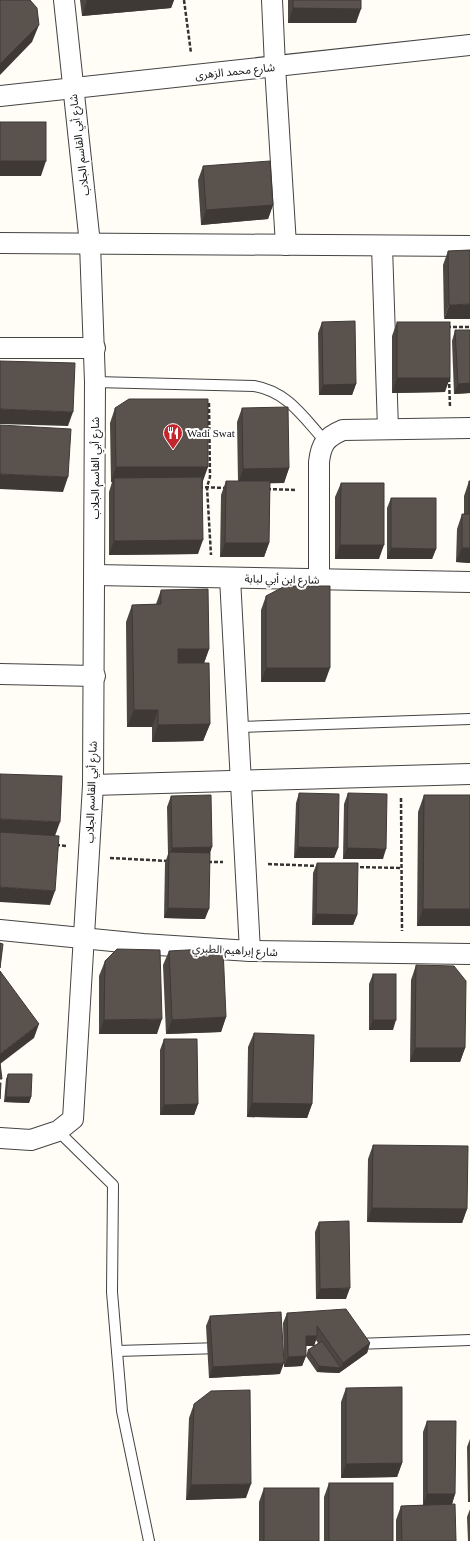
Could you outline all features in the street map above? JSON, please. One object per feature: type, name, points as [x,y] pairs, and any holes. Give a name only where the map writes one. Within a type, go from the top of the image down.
[{"type":"street","name":"شارع أبي القاسم الجلاب","points":[[58,1131],[73,1119],[93,784],[95,676],[95,348],[90,244],[72,88],[64,0]]},
{"type":"street","points":[[272,0],[286,245]]},
{"type":"street","name":"شارع محمد الزهرى","points":[[0,96],[470,45]]},
{"type":"street","points":[[0,243],[470,246]]},
{"type":"street","points":[[382,246],[388,429]]},
{"type":"street","points":[[0,348],[95,348]]},
{"type":"street","points":[[319,580],[320,451],[325,441],[333,434],[343,430],[461,428]]},
{"type":"street","name":"شارع ابن أبي لبابة","points":[[94,575],[470,582]]},
{"type":"street","points":[[221,578],[238,727],[250,951]]},
{"type":"street","points":[[0,674],[95,676]]},
{"type":"street","points":[[93,784],[470,774]]},
{"type":"street","name":"شارع إبراهيم الطبري","points":[[0,930],[150,945],[250,951],[470,954]]},
{"type":"street","points":[[0,1138],[31,1140],[58,1131]]},
{"type":"lane","points":[[95,382],[254,386],[273,391],[290,403],[325,441]]},
{"type":"lane","points":[[238,727],[470,719]]},
{"type":"lane","points":[[58,1131],[114,1185],[112,1292],[122,1411],[149,1541]]},
{"type":"lane","points":[[344,1344],[470,1340]]},
{"type":"lane","points":[[117,1351],[234,1347]]},
{"type":"path","points":[[184,0],[193,75]]},
{"type":"path","points":[[439,327],[470,327]]},
{"type":"path","points":[[449,374],[461,428]]},
{"type":"path","points":[[208,385],[210,477],[207,488],[221,578]]},
{"type":"path","points":[[199,487],[229,488]]},
{"type":"path","points":[[267,489],[319,490]]},
{"type":"path","points":[[401,776],[402,954]]},
{"type":"path","points":[[52,845],[89,848]]},
{"type":"building","points":[[0,0],[30,0],[37,8],[39,25],[0,64]]},
{"type":"building","points":[[293,0],[361,0],[361,9],[293,8]]},
{"type":"building","points":[[0,122],[46,122],[46,161],[0,161]]},
{"type":"building","points":[[270,161],[273,205],[206,210],[203,166]]},
{"type":"building","points":[[470,250],[470,304],[449,305],[448,251]]},
{"type":"building","points":[[355,321],[356,384],[323,385],[322,322]]},
{"type":"building","points":[[397,322],[450,322],[450,378],[397,378]]},
{"type":"building","points":[[455,330],[470,330],[470,383],[458,384]]},
{"type":"building","points":[[0,361],[75,363],[73,412],[0,409]]},
{"type":"building","points":[[129,399],[208,399],[208,467],[116,467],[115,408]]},
{"type":"building","points":[[288,407],[289,468],[243,469],[242,408]]},
{"type":"building","points":[[0,425],[71,429],[68,477],[0,474]]},
{"type":"building","points":[[202,477],[203,540],[114,541],[114,478]]},
{"type":"building","points":[[226,481],[270,481],[269,543],[225,543]]},
{"type":"building","points":[[469,481],[470,548],[462,548],[462,514],[469,514]]},
{"type":"building","points":[[341,483],[384,483],[384,545],[340,545]]},
{"type":"building","points":[[391,498],[436,498],[436,549],[391,548]]},
{"type":"building","points":[[285,586],[330,586],[330,668],[266,668],[266,596]]},
{"type":"building","points":[[208,589],[209,649],[178,649],[178,663],[209,663],[210,724],[158,725],[158,710],[134,710],[132,605],[161,604],[161,590]]},
{"type":"building","points":[[0,774],[62,776],[60,822],[0,819]]},
{"type":"building","points":[[299,793],[339,794],[338,848],[298,847]]},
{"type":"building","points":[[348,793],[387,794],[386,849],[347,848]]},
{"type":"building","points":[[211,795],[212,847],[172,848],[171,796]]},
{"type":"building","points":[[424,795],[470,795],[470,909],[423,909]]},
{"type":"building","points":[[0,832],[59,836],[55,891],[0,887]]},
{"type":"building","points":[[169,852],[210,853],[209,909],[168,908]]},
{"type":"building","points":[[317,863],[358,863],[357,915],[316,914]]},
{"type":"building","points":[[0,943],[3,944],[0,968]]},
{"type":"building","points":[[223,948],[226,1017],[172,1020],[169,951]]},
{"type":"building","points":[[117,949],[160,950],[162,1019],[104,1020],[105,961]]},
{"type":"building","points":[[416,965],[454,966],[466,981],[465,1048],[415,1048]]},
{"type":"building","points":[[0,971],[39,1024],[0,1054]]},
{"type":"building","points":[[373,974],[396,974],[396,1020],[373,1020]]},
{"type":"building","points":[[254,1033],[314,1035],[312,1104],[252,1103]]},
{"type":"building","points":[[164,1039],[197,1039],[198,1104],[164,1105]]},
{"type":"building","points":[[0,1063],[2,1079],[0,1079]]},
{"type":"building","points":[[8,1074],[32,1074],[31,1097],[6,1097]]},
{"type":"building","points":[[373,1145],[468,1146],[467,1209],[372,1208]]},
{"type":"building","points":[[349,1221],[350,1288],[320,1289],[319,1222]]},
{"type":"building","points":[[346,1309],[370,1343],[343,1363],[317,1326],[317,1336],[306,1336],[306,1356],[288,1357],[287,1313]]},
{"type":"building","points":[[281,1312],[284,1363],[213,1367],[210,1316]]},
{"type":"building","points":[[322,1341],[341,1368],[319,1366],[308,1350]]},
{"type":"building","points":[[402,1387],[402,1463],[346,1464],[346,1388]]},
{"type":"building","points":[[250,1390],[251,1484],[191,1485],[194,1404],[211,1391]]},
{"type":"building","points":[[427,1421],[456,1421],[455,1494],[427,1494]]},
{"type":"building","points":[[329,1483],[393,1483],[393,1541],[329,1541]]},
{"type":"building","points":[[264,1488],[319,1488],[319,1541],[264,1541]]},
{"type":"building","points":[[455,1504],[456,1541],[402,1541],[401,1506]]},
{"type":"place","name":"Wadi Swat","points":[[173,450]]}]
